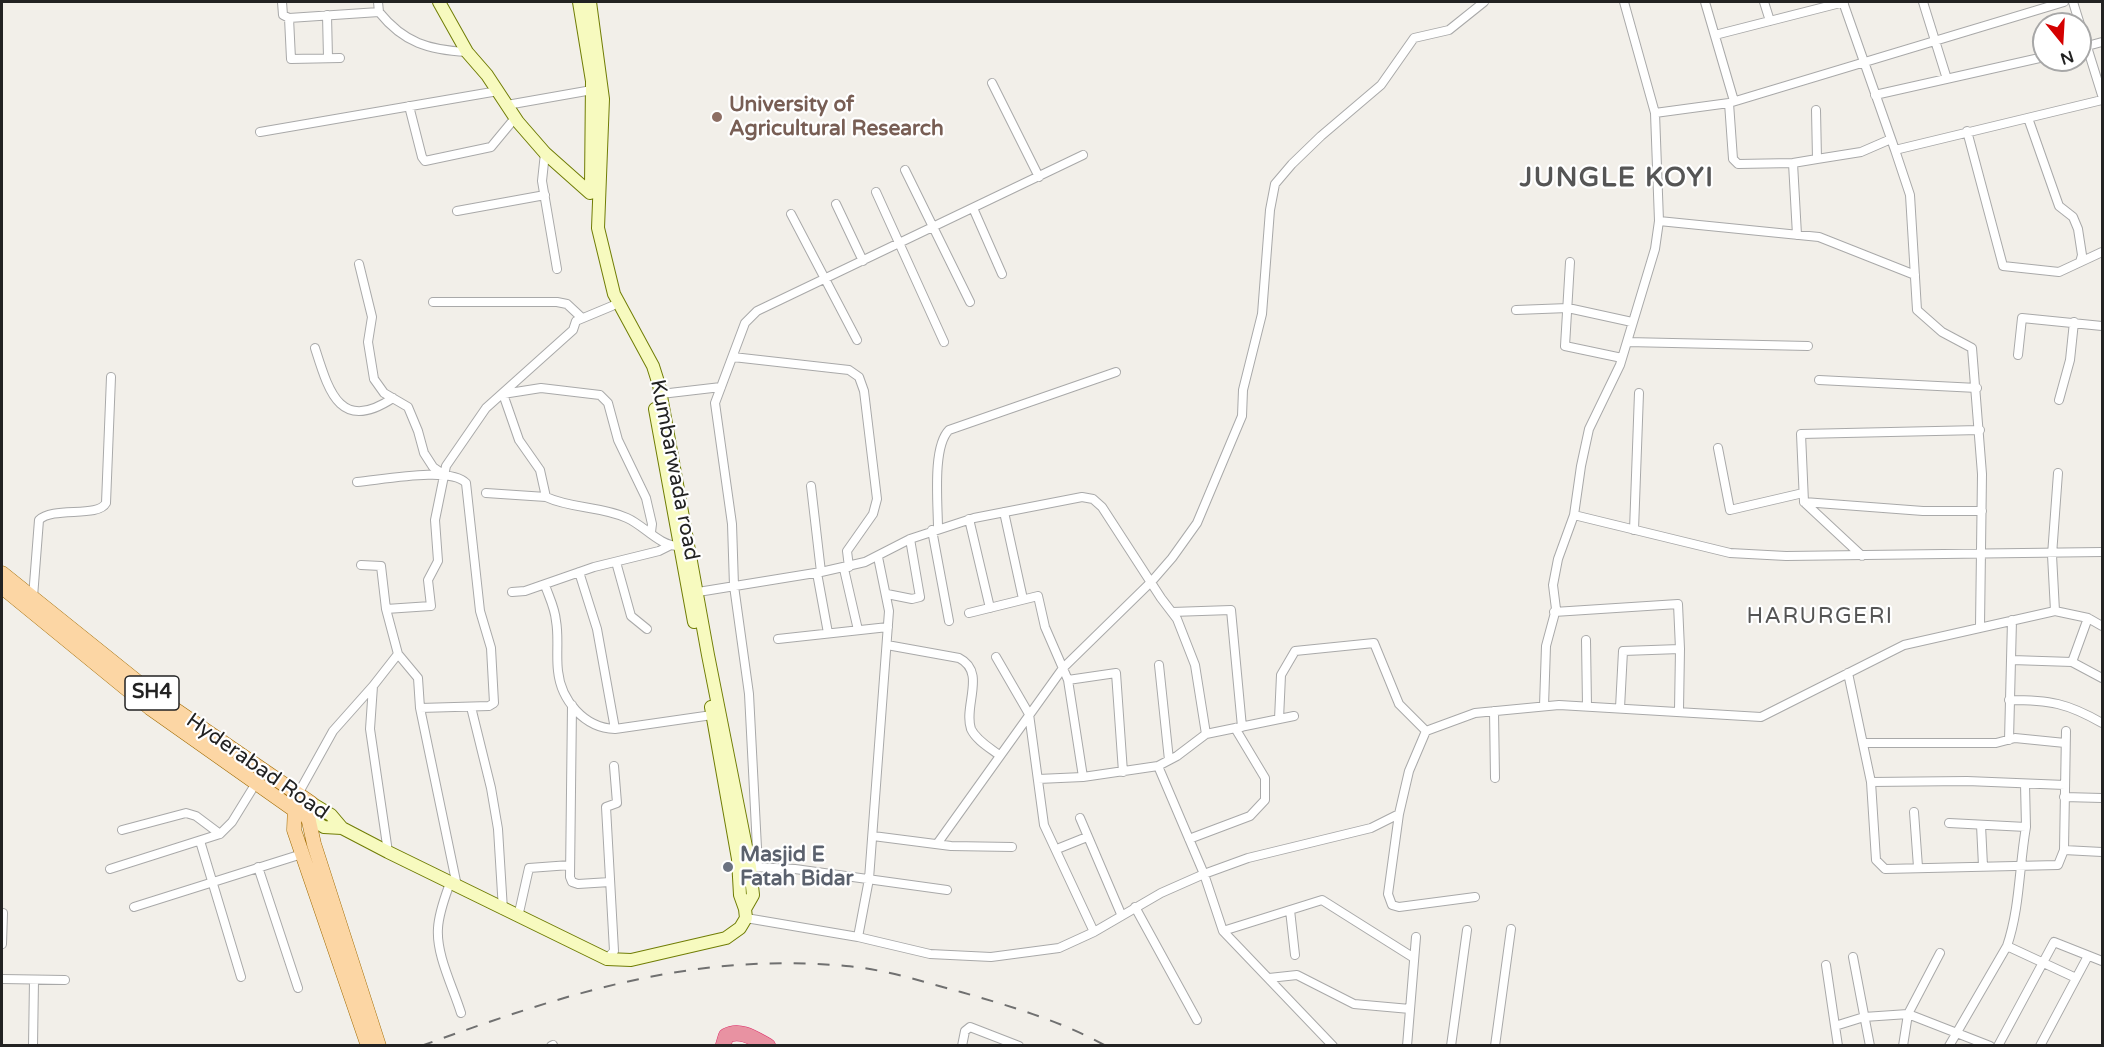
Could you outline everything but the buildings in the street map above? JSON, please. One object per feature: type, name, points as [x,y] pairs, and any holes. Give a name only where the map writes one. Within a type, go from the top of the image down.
[{"type":"highway","points":[[723,1046],[726,1036],[730,1034],[743,1034],[768,1046]]},
{"type":"main road","name":"Hyderabad Road","points":[[2,573],[154,694],[298,794],[310,810]]},
{"type":"main road","name":"Hyderabad Road","points":[[2,587],[150,708],[293,809],[310,810]]},
{"type":"main road","points":[[298,794],[293,809],[294,830],[368,1046]]},
{"type":"main road","points":[[310,810],[316,850],[379,1046]]},
{"type":"street","points":[[282,2],[283,15],[289,18],[379,12]]},
{"type":"street","points":[[378,2],[379,12],[409,40],[434,50],[467,52]]},
{"type":"street","points":[[439,2],[467,52],[498,91],[515,118],[545,153],[590,193]]},
{"type":"street","name":"Kumbarwada road","points":[[579,2],[592,90],[590,193],[593,245],[612,306],[649,373],[674,546],[693,593],[754,867],[753,895],[745,914]]},
{"type":"street","name":"Kumbarwada road","points":[[590,2],[603,99],[597,204],[599,235],[614,294],[656,372],[661,394],[712,715],[738,859],[740,895],[745,914]]},
{"type":"street","points":[[937,844],[1063,668],[1152,581],[1197,523],[1242,416],[1243,390],[1262,314],[1270,210],[1275,184],[1321,136],[1381,85],[1414,38],[1449,30],[1484,2]]},
{"type":"street","points":[[1544,706],[1546,646],[1554,612],[1553,585],[1558,559],[1574,515],[1589,429],[1622,358],[1655,249],[1659,221],[1655,113],[1627,2]]},
{"type":"street","points":[[1705,2],[1731,102],[1735,163],[1793,164],[1861,152],[1891,139]]},
{"type":"street","points":[[1764,2],[1770,21]]},
{"type":"street","points":[[1715,35],[1844,2],[1910,195],[1917,310],[1942,332],[1972,348],[1980,430],[1983,554],[1980,626]]},
{"type":"street","points":[[1923,2],[1947,79]]},
{"type":"street","points":[[1655,113],[1731,102],[2064,2]]},
{"type":"street","points":[[327,15],[328,58]]},
{"type":"street","points":[[289,18],[291,59],[340,58]]},
{"type":"street","points":[[1875,95],[2032,60]]},
{"type":"street","points":[[1895,150],[2028,118],[2103,97],[2092,68]]},
{"type":"street","points":[[992,83],[1039,177]]},
{"type":"street","points":[[507,105],[592,90]]},
{"type":"street","points":[[260,132],[498,91]]},
{"type":"street","points":[[409,106],[422,158],[425,161],[491,147],[515,118]]},
{"type":"street","points":[[1816,110],[1817,159]]},
{"type":"street","points":[[2028,118],[2059,206],[2073,217],[2078,229],[2082,255],[2080,262]]},
{"type":"street","points":[[1967,131],[2003,266],[2059,272],[2103,252]]},
{"type":"street","points":[[545,153],[542,177],[557,269]]},
{"type":"street","points":[[947,890],[754,867],[749,694],[734,586],[732,524],[715,403],[745,323],[752,314],[1083,155]]},
{"type":"street","points":[[1793,164],[1797,235]]},
{"type":"street","points":[[905,170],[970,302]]},
{"type":"street","points":[[876,192],[945,342]]},
{"type":"street","points":[[456,211],[545,195]]},
{"type":"street","points":[[836,204],[863,261]]},
{"type":"street","points":[[973,208],[1002,274]]},
{"type":"street","points":[[791,214],[823,279],[857,340]]},
{"type":"street","points":[[1659,221],[1819,237],[1842,244],[1915,275]]},
{"type":"street","points":[[1570,262],[1565,346],[1622,358]]},
{"type":"street","points":[[359,264],[372,317],[368,342],[375,379],[381,389],[408,407],[424,453],[433,467],[444,474]]},
{"type":"street","points":[[433,302],[557,302],[567,304],[582,318]]},
{"type":"street","points":[[386,609],[431,606],[428,580],[438,561],[435,520],[446,466],[480,416],[574,329],[576,321],[612,306]]},
{"type":"street","points":[[1516,310],[1568,308],[1632,322]]},
{"type":"street","points":[[2018,355],[2022,318],[2103,326]]},
{"type":"street","points":[[2058,400],[2070,360],[2074,322]]},
{"type":"street","points":[[1627,342],[1808,346]]},
{"type":"street","points":[[315,348],[328,390],[349,409],[361,412],[370,410],[393,398]]},
{"type":"street","points":[[733,357],[849,370],[859,377],[864,391],[877,499],[873,514],[847,551],[846,568],[858,630]]},
{"type":"street","points":[[949,621],[935,530],[940,443],[949,430],[1116,372]]},
{"type":"street","points":[[33,597],[36,525],[39,520],[48,515],[98,509],[106,503],[111,377]]},
{"type":"street","points":[[1819,380],[1977,388]]},
{"type":"street","points":[[661,394],[721,387]]},
{"type":"street","points":[[503,394],[541,388],[600,395],[608,403],[618,440],[639,489],[646,498],[652,524],[651,532]]},
{"type":"street","points":[[1634,530],[1639,393]]},
{"type":"street","points":[[503,394],[519,440],[540,470],[546,497]]},
{"type":"street","points":[[1862,556],[1803,498],[1802,433],[1980,430]]},
{"type":"street","points":[[1718,448],[1730,510],[1803,498],[1923,511],[1982,511]]},
{"type":"street","points":[[2055,611],[2052,555],[2058,473]]},
{"type":"street","points":[[357,482],[444,474],[462,478],[466,483],[480,611],[491,648],[492,706],[420,708]]},
{"type":"street","points":[[811,486],[819,573],[828,633]]},
{"type":"street","points":[[486,494],[546,497],[555,501],[607,509],[674,546]]},
{"type":"street","points":[[693,593],[846,568],[878,556],[910,539],[969,519],[1082,497],[1094,499],[1109,515],[1177,619],[1194,665],[1206,734]]},
{"type":"street","points":[[1004,512],[1023,599]]},
{"type":"street","points":[[1574,515],[1730,553],[1862,556],[2052,555],[2103,552]]},
{"type":"street","points":[[969,519],[990,608]]},
{"type":"street","points":[[887,594],[912,599],[920,597],[910,539]]},
{"type":"street","points":[[512,592],[545,585],[579,572],[674,546]]},
{"type":"street","points":[[858,937],[869,879],[888,627],[887,594],[878,556]]},
{"type":"street","points":[[616,562],[631,616],[647,629]]},
{"type":"street","points":[[362,565],[381,566],[386,609],[398,654],[418,678],[420,708],[453,884],[440,911],[439,944],[461,1013]]},
{"type":"street","points":[[579,572],[597,629],[615,729]]},
{"type":"street","points":[[545,585],[556,618],[559,680],[572,705],[583,718],[603,728],[615,729],[712,715]]},
{"type":"street","points":[[969,613],[1038,596],[1046,627],[1068,680],[1083,777]]},
{"type":"street","points":[[1554,612],[1678,604],[1679,710]]},
{"type":"street","points":[[1172,612],[1231,610],[1238,728],[1265,778],[1265,800],[1259,809],[1240,821],[1189,839]]},
{"type":"street","points":[[1474,897],[1399,908],[1392,905],[1388,894],[1398,814],[1409,771],[1426,731],[1475,713],[1544,706],[1679,710],[1761,717],[1904,645],[1980,626],[2055,611],[2088,618],[2103,626]]},
{"type":"street","points":[[2072,662],[2088,618]]},
{"type":"street","points":[[2008,740],[2012,620]]},
{"type":"street","points":[[778,639],[888,627]]},
{"type":"street","points":[[1586,640],[1587,706]]},
{"type":"street","points":[[1279,719],[1281,675],[1295,651],[1374,643],[1399,704],[1426,731]]},
{"type":"street","points":[[887,645],[958,658],[967,663],[973,677],[972,730],[999,755]]},
{"type":"street","points":[[1620,708],[1623,651],[1680,649]]},
{"type":"street","points":[[298,794],[333,730],[398,654]]},
{"type":"street","points":[[996,657],[1029,714],[1044,825],[1094,932]]},
{"type":"street","points":[[2012,660],[2072,662],[2103,678]]},
{"type":"street","points":[[1159,665],[1169,760]]},
{"type":"street","points":[[1068,680],[1116,673],[1123,772]]},
{"type":"street","points":[[1848,673],[1871,782],[1876,860],[1885,869],[2058,865],[2064,850],[2066,731]]},
{"type":"street","points":[[373,686],[370,729],[388,852]]},
{"type":"street","points":[[2009,700],[2045,701],[2074,706],[2103,723]]},
{"type":"street","points":[[572,705],[570,865],[572,882],[578,884],[610,882]]},
{"type":"street","points":[[471,707],[491,788],[498,829],[503,910]]},
{"type":"street","points":[[1494,711],[1495,778]]},
{"type":"street","points":[[1038,778],[1083,777],[1158,766],[1206,734],[1294,716]]},
{"type":"street","points":[[1863,743],[1996,743],[2008,740],[2065,743]]},
{"type":"street","points":[[607,959],[614,951],[606,807],[616,803],[614,766]]},
{"type":"street","points":[[1158,766],[1204,874],[1223,931],[1334,1046]]},
{"type":"street","points":[[1871,782],[1967,781],[2065,785]]},
{"type":"street","points":[[110,869],[220,834],[231,822],[256,783]]},
{"type":"street","points":[[1949,1046],[2007,946],[2016,917],[2019,865],[2026,827],[2025,784]]},
{"type":"street","points":[[2064,797],[2103,798]]},
{"type":"street","name":"Hyderabad Road","points":[[310,810],[324,826],[342,828],[503,910],[607,959],[631,960],[726,938],[740,928],[745,914]]},
{"type":"street","points":[[1914,812],[1918,867]]},
{"type":"street","points":[[122,830],[186,813],[196,816],[220,834]]},
{"type":"street","points":[[745,914],[930,954],[991,957],[1059,948],[1094,932],[1121,914],[1204,874],[1248,858],[1371,828],[1398,814]]},
{"type":"street","points":[[1080,818],[1121,914]]},
{"type":"street","points":[[1949,823],[2026,827]]},
{"type":"street","points":[[1981,825],[1983,866]]},
{"type":"street","points":[[873,836],[937,844],[1012,847]]},
{"type":"street","points":[[1057,849],[1088,837]]},
{"type":"street","points":[[200,841],[241,977]]},
{"type":"street","points":[[2064,850],[2103,852]]},
{"type":"street","points":[[134,907],[302,854]]},
{"type":"street","points":[[518,917],[529,868],[570,865]]},
{"type":"street","points":[[258,867],[298,988]]},
{"type":"street","points":[[1223,931],[1322,900],[1414,958]]},
{"type":"street","points":[[1135,907],[1197,1020]]},
{"type":"street","points":[[1290,910],[1295,955]]},
{"type":"street","points":[[2,944],[3,913]]},
{"type":"street","points":[[1495,1046],[1511,929]]},
{"type":"street","points":[[1451,1046],[1467,930]]},
{"type":"street","points":[[1407,1046],[1416,937]]},
{"type":"street","points":[[1998,1046],[2054,942],[2103,961]]},
{"type":"street","points":[[2007,946],[2076,978]]},
{"type":"street","points":[[1903,1046],[1908,1014],[1940,953]]},
{"type":"street","points":[[2040,1046],[2088,956]]},
{"type":"street","points":[[1854,957],[1869,1046]]},
{"type":"street","points":[[1826,965],[1838,1046]]},
{"type":"street","points":[[1269,978],[1297,975],[1354,1004],[1410,1009]]},
{"type":"street","points":[[2,979],[65,980]]},
{"type":"street","points":[[33,1046],[34,980]]},
{"type":"street","points":[[1835,1026],[1864,1017],[1908,1014],[1990,1046]]},
{"type":"street","points":[[962,1046],[965,1031],[970,1028],[1019,1046]]},
{"type":"railway","points":[[421,1046],[526,1010],[629,981],[681,971],[734,965],[789,963],[846,966],[904,976],[1035,1015],[1106,1046]]},
{"type":"place","name":"University of Agricultural Research","points":[[717,117]]},
{"type":"place","name":"Masjid E Fatah Bidar","points":[[728,867]]},
{"type":"district","name":"JUNGLE KOYI","points":[[1617,179]]},
{"type":"district","name":"HARURGERI","points":[[1820,617]]}]
